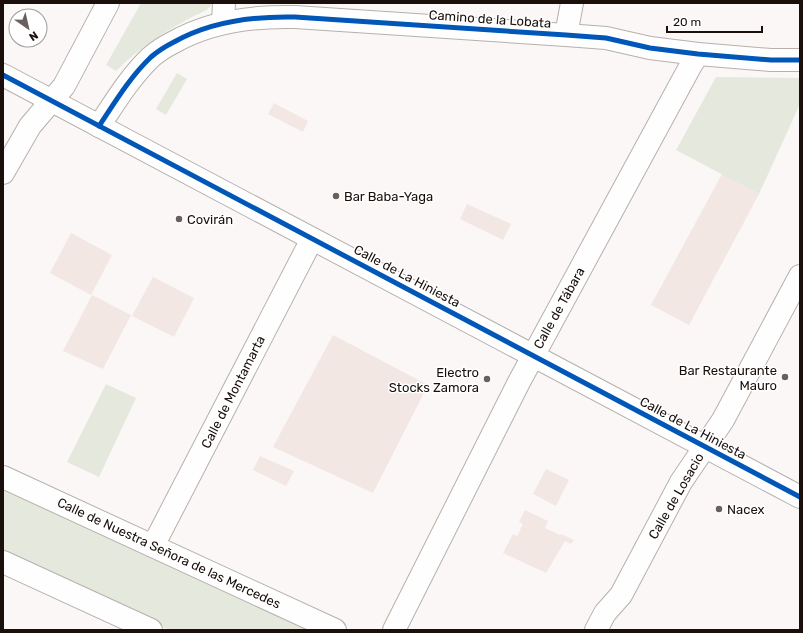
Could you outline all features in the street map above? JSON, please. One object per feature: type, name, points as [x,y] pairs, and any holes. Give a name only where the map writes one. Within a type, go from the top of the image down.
[{"type":"street","points":[[3,173],[30,126],[66,81],[108,3]]},
{"type":"street","points":[[566,35],[572,3]]},
{"type":"street","name":"Camino de la Lobata","points":[[99,126],[135,76],[153,56],[182,37],[195,32],[223,13],[252,18],[371,13],[566,35],[606,38],[650,48],[698,54],[771,60],[800,60]]},
{"type":"street","name":"Calle de Tábara","points":[[394,630],[533,356],[698,54]]},
{"type":"street","name":"Calle de La Hiniesta","points":[[3,75],[800,497]]},
{"type":"street","name":"Calle de Montamarta","points":[[153,546],[312,239]]},
{"type":"street","name":"Calle de Losacio","points":[[596,630],[606,613],[621,595],[681,482],[723,420],[800,276]]},
{"type":"street","name":"Calle de Nuestra Señora de las Mercedes","points":[[3,477],[335,630]]},
{"type":"street","points":[[3,562],[151,630]]},
{"type":"shaded area","points":[[141,3],[212,3],[207,10],[192,17],[152,41],[116,71],[106,65]]},
{"type":"shaded area","points":[[177,73],[187,79],[166,115],[156,109]]},
{"type":"shaded area","points":[[716,77],[800,78],[800,104],[759,194],[676,150]]},
{"type":"shaded area","points":[[274,103],[308,121],[303,132],[268,114]]},
{"type":"shaded area","points":[[722,174],[759,194],[689,325],[651,305]]},
{"type":"shaded area","points":[[467,204],[511,224],[503,240],[460,219]]},
{"type":"shaded area","points":[[71,233],[112,255],[91,295],[50,273]]},
{"type":"shaded area","points":[[153,277],[194,298],[174,337],[132,316]]},
{"type":"shaded area","points":[[92,295],[131,315],[103,369],[63,351]]},
{"type":"shaded area","points":[[333,335],[428,385],[373,493],[273,447]]},
{"type":"shaded area","points":[[106,384],[136,398],[99,477],[67,462]]},
{"type":"shaded area","points":[[260,456],[294,471],[286,486],[253,470]]},
{"type":"shaded area","points":[[546,469],[569,480],[556,506],[533,494]]},
{"type":"shaded area","points":[[3,485],[317,630],[169,630],[3,554]]},
{"type":"shaded area","points":[[525,510],[548,521],[545,528],[574,540],[571,544],[565,541],[546,573],[503,553],[513,534],[517,536],[523,524],[519,522]]},
{"type":"cycle path","points":[[99,126],[130,81],[143,65],[156,53],[174,42],[203,29],[233,21],[248,19],[295,17],[566,35],[606,38],[650,48],[698,54],[771,60],[800,60]]},
{"type":"cycle path","points":[[3,75],[800,497]]},
{"type":"place","name":"Bar Baba-Yaga","points":[[336,196]]},
{"type":"place","name":"Covirán","points":[[179,219]]},
{"type":"place","name":"Bar Restaurante Mauro","points":[[785,377]]},
{"type":"place","name":"Electro Stocks Zamora","points":[[487,379]]},
{"type":"place","name":"Nacex","points":[[719,509]]}]
